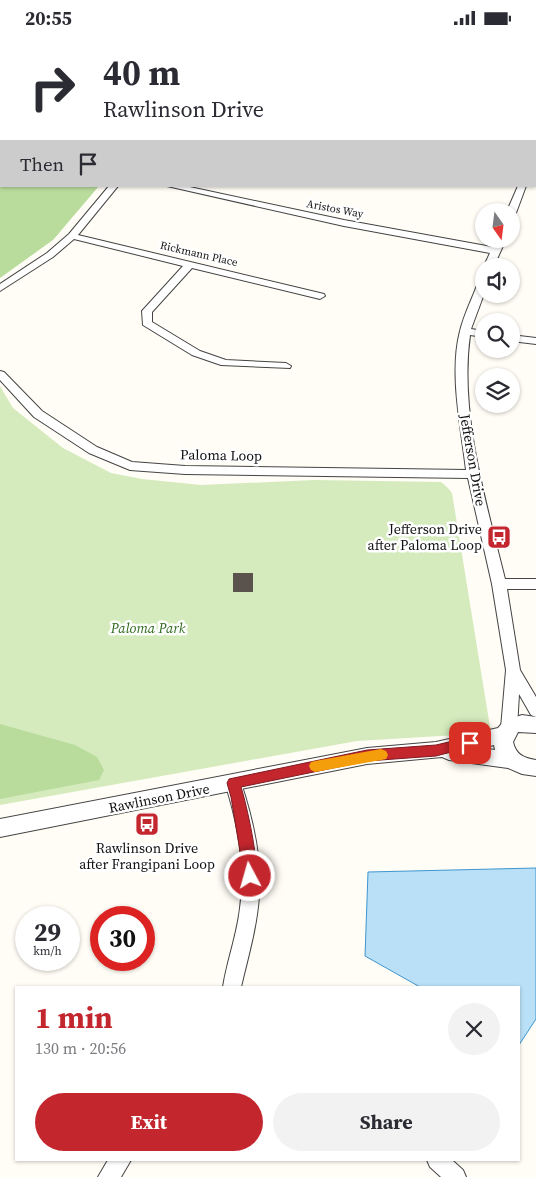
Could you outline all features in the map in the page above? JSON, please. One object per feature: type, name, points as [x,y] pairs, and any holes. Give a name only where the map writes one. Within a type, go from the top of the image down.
[{"type":"street","points":[[0,288],[50,255],[72,237],[113,187]]},
{"type":"street","name":"Aristos Way","points":[[176,187],[344,223],[496,251]]},
{"type":"street","points":[[515,203],[522,187]]},
{"type":"street","name":"Rickmann Place","points":[[72,237],[320,295]]},
{"type":"street","points":[[493,258],[497,248]]},
{"type":"street","points":[[190,264],[148,311],[147,323],[196,353],[225,363],[286,366]]},
{"type":"street","name":"Jefferson Drive","points":[[475,303],[465,331],[462,353],[462,388],[473,474],[499,584],[514,670],[506,731]]},
{"type":"street","points":[[465,331],[475,333]]},
{"type":"street","points":[[520,339],[536,341]]},
{"type":"street","name":"Paloma Loop","points":[[0,374],[38,414],[93,450],[130,466],[185,470],[473,474]]},
{"type":"street","points":[[499,584],[536,584]]},
{"type":"street","name":"Jefferson Drive","points":[[514,670],[536,711]]},
{"type":"street","name":"Rawlinson Drive","points":[[0,828],[367,756],[436,750],[506,731],[522,723],[536,725]]},
{"type":"street","points":[[506,731],[503,747],[511,759]]},
{"type":"street","name":"Rawlinson Drive","points":[[436,750],[511,759],[526,767],[536,768]]},
{"type":"street","points":[[232,986],[245,929],[251,887],[247,847],[238,797],[233,783]]},
{"type":"street","points":[[108,1177],[120,1161]]},
{"type":"street","points":[[439,1161],[456,1177]]},
{"type":"green space","points":[[0,187],[98,187],[53,240],[0,278]]},
{"type":"green space","name":"Paloma Park","points":[[0,386],[13,408],[63,448],[111,473],[142,479],[201,485],[314,480],[441,482],[452,493],[491,733],[357,741],[0,805]]},
{"type":"green space","points":[[0,724],[75,745],[97,757],[104,770],[99,780],[0,799]]},
{"type":"water","points":[[536,868],[536,1019],[520,1043],[520,986],[418,986],[365,956],[368,872]]},
{"type":"building","points":[[233,573],[253,573],[253,592],[233,592]]},
{"type":"slow traffic","points":[[315,766],[381,755]]},
{"type":"place","name":"Jefferson Drive after Paloma Loop","points":[[499,537]]},
{"type":"place","name":"Rawlinson Drive after Frangipani Loop","points":[[147,824]]},
{"type":"route","points":[[250,876],[238,797],[233,783],[367,756],[436,750],[470,743]]}]
